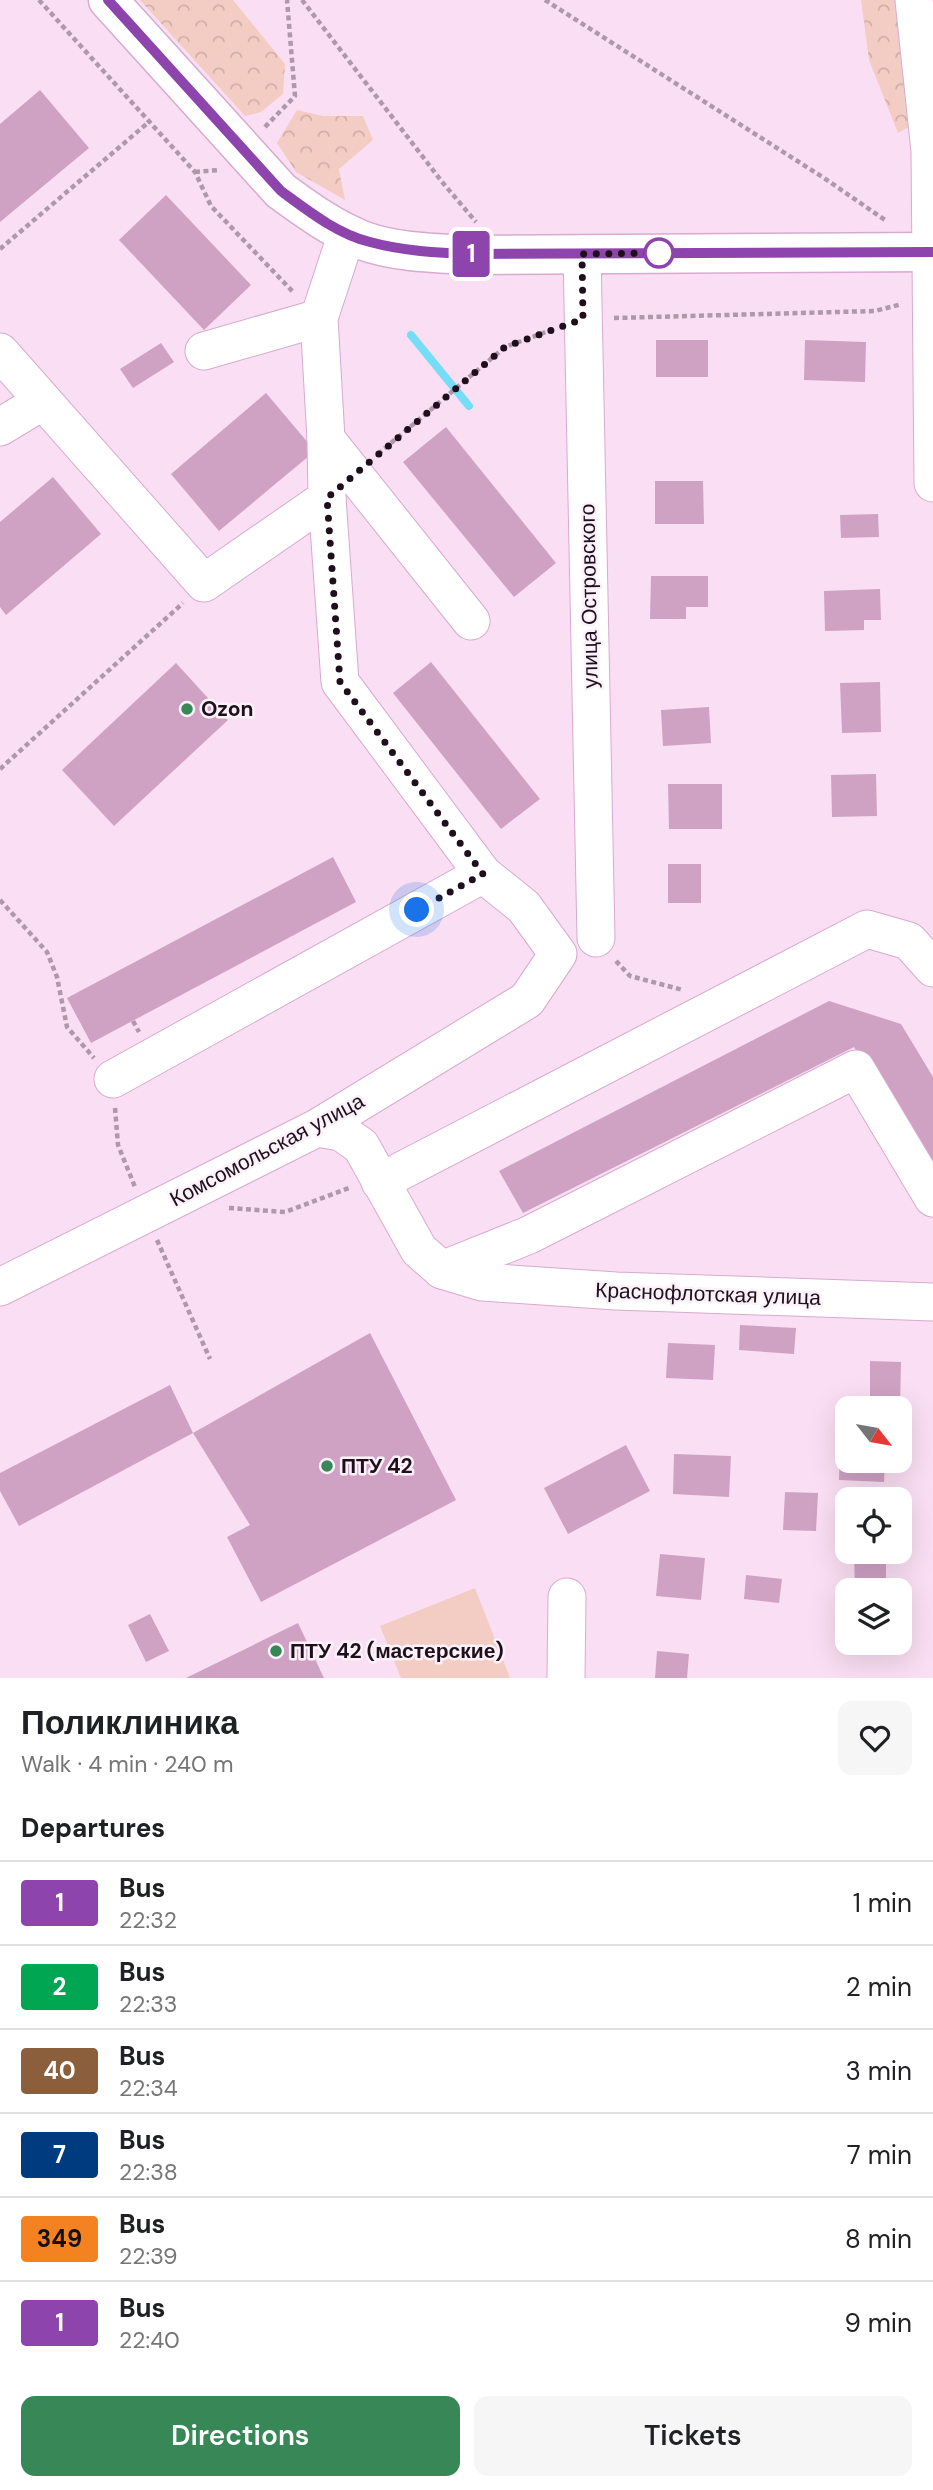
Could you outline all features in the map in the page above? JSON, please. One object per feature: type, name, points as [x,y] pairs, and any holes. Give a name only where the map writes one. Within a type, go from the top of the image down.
[{"type":"main road","points":[[108,0],[281,191],[312,214],[357,237],[420,252],[472,254],[932,252]]},
{"type":"street","points":[[914,0],[930,151],[933,483]]},
{"type":"street","points":[[113,1079],[483,874],[340,682],[327,498],[319,318],[357,237]]},
{"type":"street","name":"улица Островского","points":[[582,254],[596,938]]},
{"type":"street","points":[[204,351],[319,318]]},
{"type":"street","points":[[0,352],[204,583],[327,498]]},
{"type":"street","points":[[0,427],[43,401]]},
{"type":"street","points":[[326,439],[471,621]]},
{"type":"street","name":"Комсомольская улица","points":[[0,1287],[317,1128],[527,1000],[558,954],[524,908],[483,874]]},
{"type":"street","points":[[380,1182],[867,929],[909,941],[933,968]]},
{"type":"street","points":[[317,1128],[341,1132],[361,1146],[419,1250],[442,1270],[530,1235],[856,1069],[933,1198]]},
{"type":"street","name":"Краснофлотская улица","points":[[442,1270],[482,1282],[616,1291],[933,1302]]},
{"type":"street","points":[[566,1678],[568,1597]]},
{"type":"path","points":[[39,0],[195,172],[211,206],[319,318]]},
{"type":"path","points":[[195,172],[224,170],[295,96],[287,0]]},
{"type":"path","points":[[302,0],[479,226]]},
{"type":"path","points":[[545,0],[824,178],[887,222]]},
{"type":"path","points":[[0,249],[150,121]]},
{"type":"path","points":[[354,475],[505,347],[583,319],[875,311],[931,297]]},
{"type":"path","points":[[0,769],[204,583]]},
{"type":"path","points":[[0,900],[47,952],[57,977],[67,1027],[113,1079],[118,1145],[139,1198]]},
{"type":"path","points":[[596,938],[630,976],[728,1002]]},
{"type":"path","points":[[219,1208],[285,1212],[350,1188],[380,1182]]},
{"type":"path","points":[[156,1237],[210,1359]]},
{"type":"green space","points":[[140,0],[233,0],[285,64],[283,94],[261,112],[245,116]]},
{"type":"green space","points":[[861,0],[906,0],[922,120],[898,133],[869,60]]},
{"type":"green space","points":[[297,110],[323,116],[363,116],[373,140],[339,169],[345,200],[296,172],[277,143]]},
{"type":"green space","points":[[475,1588],[510,1678],[401,1678],[380,1626]]},
{"type":"building","points":[[40,90],[89,148],[0,222],[0,124]]},
{"type":"building","points":[[166,195],[251,285],[204,330],[119,240]]},
{"type":"building","points":[[656,340],[708,340],[708,377],[656,377]]},
{"type":"building","points":[[805,340],[866,342],[865,382],[804,380]]},
{"type":"building","points":[[161,343],[174,362],[133,388],[120,369]]},
{"type":"building","points":[[266,393],[315,451],[219,531],[171,474]]},
{"type":"building","points":[[446,427],[556,563],[514,597],[403,462]]},
{"type":"building","points":[[53,477],[101,534],[6,615],[0,607],[0,522]]},
{"type":"building","points":[[655,481],[703,481],[704,524],[655,524]]},
{"type":"building","points":[[878,514],[879,537],[841,538],[840,515]]},
{"type":"building","points":[[651,576],[708,576],[708,607],[686,607],[686,619],[650,619]]},
{"type":"building","points":[[880,589],[881,620],[864,620],[864,630],[825,631],[824,591]]},
{"type":"building","points":[[431,662],[540,799],[501,829],[393,693]]},
{"type":"building","points":[[176,663],[228,720],[114,826],[62,770]]},
{"type":"building","points":[[880,682],[881,732],[842,733],[840,683]]},
{"type":"building","points":[[709,707],[711,743],[663,746],[661,710]]},
{"type":"building","points":[[876,774],[877,816],[832,817],[831,775]]},
{"type":"building","points":[[668,784],[722,784],[722,829],[669,829]]},
{"type":"building","points":[[333,857],[356,902],[91,1043],[67,998]]},
{"type":"building","points":[[668,864],[701,864],[701,903],[668,903]]},
{"type":"building","points":[[829,1001],[901,1024],[933,1077],[933,1178],[854,1047],[523,1213],[499,1171]]},
{"type":"building","points":[[740,1325],[796,1328],[794,1354],[739,1350]]},
{"type":"building","name":"ПТУ 42","points":[[370,1333],[456,1500],[261,1602],[227,1537],[250,1525],[193,1433]]},
{"type":"building","points":[[668,1343],[715,1345],[713,1380],[666,1378]]},
{"type":"building","points":[[870,1361],[901,1362],[900,1396],[870,1396]]},
{"type":"building","points":[[170,1385],[193,1433],[19,1526],[0,1491],[0,1473]]},
{"type":"building","points":[[626,1445],[650,1491],[568,1534],[544,1488]]},
{"type":"building","points":[[674,1454],[731,1456],[729,1497],[673,1494]]},
{"type":"building","points":[[839,1474],[884,1474],[884,1482],[839,1480]]},
{"type":"building","points":[[785,1492],[818,1493],[816,1531],[783,1530]]},
{"type":"building","points":[[660,1554],[705,1558],[701,1600],[656,1596]]},
{"type":"building","points":[[854,1564],[886,1564],[886,1578],[855,1578]]},
{"type":"building","points":[[746,1575],[782,1579],[779,1603],[744,1599]]},
{"type":"building","points":[[150,1614],[169,1651],[146,1662],[128,1625]]},
{"type":"building","name":"ПТУ 42 (мастерские)","points":[[298,1623],[324,1678],[186,1678]]},
{"type":"building","points":[[657,1651],[689,1654],[687,1678],[655,1678]]},
{"type":"waterway","points":[[411,335],[469,406]]},
{"type":"bus line","name":"1","points":[[108,0],[281,191],[312,214],[368,242],[420,252],[472,254],[933,252]]},
{"type":"place","name":"Ozon","points":[[187,709]]},
{"type":"place","name":"ПТУ 42","points":[[327,1466]]},
{"type":"place","name":"ПТУ 42 (мастерские)","points":[[276,1651]]},
{"type":"route","points":[[417,910],[483,874],[340,682],[327,498],[505,347],[583,319],[582,254],[659,253]]}]
